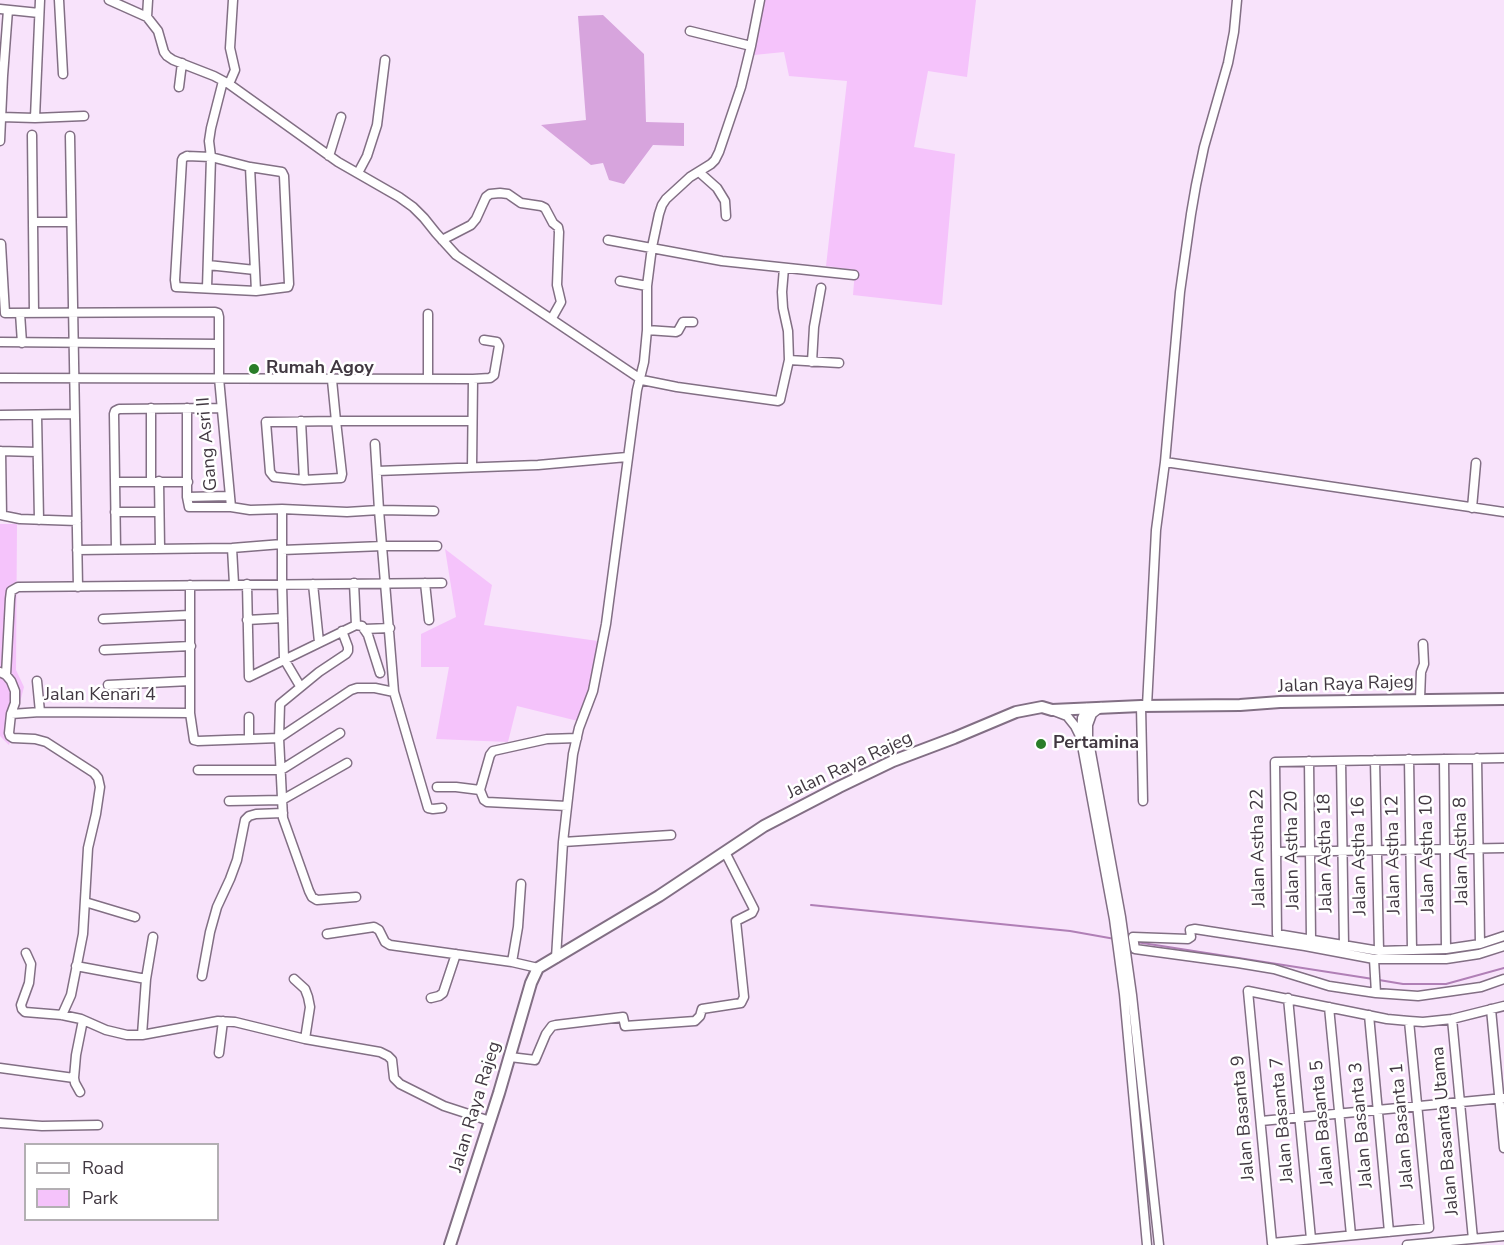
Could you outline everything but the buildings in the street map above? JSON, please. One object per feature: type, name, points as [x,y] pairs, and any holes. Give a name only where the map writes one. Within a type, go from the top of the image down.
[{"type":"main road","name":"Jalan Raya Rajeg","points":[[450,1245],[531,983],[538,969],[659,896],[764,826],[839,787],[893,761],[1016,712],[1042,707],[1052,710],[1280,702],[1504,699]]},
{"type":"street","points":[[35,118],[40,0]]},
{"type":"street","points":[[59,0],[63,74]]},
{"type":"street","points":[[109,0],[147,17],[158,31],[166,54],[173,60],[226,83],[329,156],[413,207],[456,255],[639,379],[778,401],[781,397],[789,360],[788,331],[782,292],[784,268]]},
{"type":"street","points":[[147,17],[148,0]]},
{"type":"street","points":[[207,288],[211,157],[209,141],[226,83],[235,70],[230,48],[233,0]]},
{"type":"street","points":[[555,958],[562,842],[573,754],[593,691],[606,624],[627,457],[639,379],[644,362],[647,286],[652,248],[662,205],[674,190],[715,160],[719,152],[741,87],[760,0]]},
{"type":"street","points":[[1143,801],[1144,706],[1156,530],[1165,462],[1180,292],[1191,214],[1204,147],[1228,63],[1237,0]]},
{"type":"street","points":[[0,141],[4,9],[39,13]]},
{"type":"street","points":[[690,31],[751,46]]},
{"type":"street","points":[[358,173],[367,156],[377,125],[385,60]]},
{"type":"street","points":[[179,87],[182,63]]},
{"type":"street","points":[[1,117],[84,116]]},
{"type":"street","points":[[329,156],[341,117]]},
{"type":"street","points":[[32,135],[34,312]]},
{"type":"street","points":[[70,136],[78,587]]},
{"type":"street","points":[[187,156],[211,157],[282,172],[289,286],[286,288],[256,291],[177,288],[175,286],[182,159],[187,156]]},
{"type":"street","points":[[250,167],[256,291]]},
{"type":"street","points":[[699,172],[717,188],[725,201],[726,216]]},
{"type":"street","points":[[442,240],[471,225],[486,197],[490,194],[508,194],[521,203],[545,208],[559,232],[557,285],[561,302],[552,318]]},
{"type":"street","points":[[33,222],[71,222]]},
{"type":"street","points":[[608,240],[722,261],[854,275]]},
{"type":"street","points":[[1,244],[2,313],[73,312]]},
{"type":"street","points":[[208,265],[255,270]]},
{"type":"street","points":[[620,280],[647,286]]},
{"type":"street","points":[[812,362],[814,327],[821,288]]},
{"type":"street","name":"Gang Asri II","points":[[73,312],[218,313],[221,408],[231,507]]},
{"type":"street","points":[[20,313],[22,343]]},
{"type":"street","points":[[428,314],[428,379]]},
{"type":"street","points":[[647,330],[677,332],[683,322],[693,322]]},
{"type":"street","points":[[0,378],[332,380],[490,378],[494,375],[500,346],[497,342],[484,340]]},
{"type":"street","points":[[0,342],[219,344]]},
{"type":"street","points":[[789,360],[839,363]]},
{"type":"street","points":[[472,466],[470,421],[473,379]]},
{"type":"street","points":[[332,380],[336,421],[342,474],[340,479],[304,480],[274,477],[271,475],[266,422],[301,421],[336,421],[470,421]]},
{"type":"street","points":[[116,549],[115,411],[151,408],[221,408]]},
{"type":"street","points":[[151,408],[160,548]]},
{"type":"street","points":[[187,408],[189,507],[347,512],[434,511]]},
{"type":"street","points":[[0,415],[75,414]]},
{"type":"street","points":[[37,415],[39,520]]},
{"type":"street","points":[[301,421],[304,480]]},
{"type":"street","points":[[375,444],[394,692],[428,808],[442,808]]},
{"type":"street","points":[[37,452],[1,451],[1,515],[20,519],[77,521]]},
{"type":"street","points":[[377,471],[538,465],[627,457]]},
{"type":"street","points":[[1165,462],[1504,512]]},
{"type":"street","points":[[1472,508],[1476,463]]},
{"type":"street","points":[[115,482],[188,482]]},
{"type":"street","points":[[187,497],[229,496]]},
{"type":"street","points":[[282,509],[284,659],[300,686]]},
{"type":"street","points":[[115,512],[159,512]]},
{"type":"street","points":[[77,550],[437,546]]},
{"type":"street","points":[[232,548],[234,584]]},
{"type":"street","points":[[354,583],[360,627],[370,641],[380,673]]},
{"type":"street","points":[[425,583],[429,620]]},
{"type":"street","points":[[62,1015],[71,994],[83,934],[88,848],[100,787],[94,773],[46,742],[10,736],[15,691],[11,681],[3,674],[11,591],[18,587],[442,583]]},
{"type":"street","points":[[247,584],[249,677],[342,631],[360,627],[390,628]]},
{"type":"street","points":[[313,584],[319,642]]},
{"type":"street","points":[[190,585],[190,713],[194,740],[279,738],[351,690],[375,688],[394,692]]},
{"type":"street","points":[[103,620],[190,615]]},
{"type":"street","points":[[247,620],[283,618]]},
{"type":"street","points":[[342,631],[348,647],[346,654],[300,686],[280,704],[282,800],[286,827],[312,897],[317,900],[356,897]]},
{"type":"street","points":[[1420,699],[1421,672],[1424,664],[1423,644]]},
{"type":"street","points":[[104,650],[191,646]]},
{"type":"street","points":[[37,681],[40,712]]},
{"type":"street","points":[[108,685],[190,681]]},
{"type":"street","points":[[1102,707],[1092,714],[1088,725],[1088,736],[1121,917],[1132,995],[1159,1245]]},
{"type":"street","points":[[1081,740],[1082,718],[1087,708]]},
{"type":"street","points":[[1052,710],[1067,716],[1075,726],[1081,740],[1114,919],[1124,994],[1148,1245]]},
{"type":"street","name":"Jalan Kenari 4","points":[[11,714],[40,712],[190,713]]},
{"type":"street","points":[[249,717],[249,739]]},
{"type":"street","points":[[198,770],[281,770],[340,733]]},
{"type":"street","points":[[567,806],[487,802],[480,790],[490,755],[494,751],[547,739],[577,738]]},
{"type":"street","name":"Jalan Astha 8","points":[[1477,758],[1480,944]]},
{"type":"street","points":[[1309,761],[1504,758]]},
{"type":"street","name":"Jalan Astha 12","points":[[1409,759],[1412,950]]},
{"type":"street","name":"Jalan Astha 10","points":[[1444,759],[1446,949]]},
{"type":"street","name":"Jalan Astha 16","points":[[1375,760],[1377,850],[1375,989]]},
{"type":"street","name":"Jalan Astha 22","points":[[1309,761],[1275,762],[1276,852],[1277,934],[1311,939]]},
{"type":"street","name":"Jalan Astha 20","points":[[1309,761],[1311,939]]},
{"type":"street","name":"Jalan Astha 18","points":[[1341,761],[1344,945]]},
{"type":"street","points":[[229,801],[282,800],[347,763]]},
{"type":"street","points":[[437,787],[480,790]]},
{"type":"street","points":[[202,976],[217,907],[234,870],[246,820],[249,816],[256,814],[283,813]]},
{"type":"street","points":[[562,842],[671,835]]},
{"type":"street","points":[[1276,852],[1504,848]]},
{"type":"street","points":[[510,1057],[535,1060],[546,1034],[552,1026],[556,1025],[623,1017],[625,1026],[695,1021],[700,1017],[702,1008],[741,1003],[744,997],[736,921],[752,914],[754,909],[725,852]]},
{"type":"street","points":[[512,962],[521,884]]},
{"type":"street","points":[[85,902],[135,917]]},
{"type":"street","points":[[327,934],[374,927],[379,930],[387,944],[512,962],[538,969]]},
{"type":"street","points":[[1504,946],[1479,954],[1446,959],[1376,955],[1195,929],[1190,930],[1191,937],[1188,939],[1134,937],[1135,949],[1274,969],[1329,986],[1375,989],[1418,996],[1481,987],[1504,979]]},
{"type":"street","points":[[1311,939],[1344,945],[1376,955],[1480,944],[1504,936]]},
{"type":"street","points":[[142,1035],[146,979],[153,937]]},
{"type":"street","points":[[26,953],[31,964],[29,983],[21,1005],[25,1012],[62,1015],[127,1035],[142,1035],[218,1021],[236,1022],[305,1039],[380,1052],[392,1060],[394,1077],[400,1084],[444,1106],[490,1121]]},
{"type":"street","points":[[431,998],[443,993],[456,954]]},
{"type":"street","points":[[76,966],[146,979]]},
{"type":"street","points":[[294,979],[305,989],[310,1006],[305,1039]]},
{"type":"street","name":"Jalan Basanta 9","points":[[1288,999],[1248,990],[1272,1243],[1311,1239]]},
{"type":"street","points":[[1288,999],[1387,1019],[1423,1022],[1452,1020],[1504,1006]]},
{"type":"street","name":"Jalan Basanta 7","points":[[1288,999],[1311,1239]]},
{"type":"street","name":"Jalan Basanta 5","points":[[1329,1007],[1351,1235]]},
{"type":"street","points":[[1491,1009],[1502,1099],[1504,1148]]},
{"type":"street","name":"Jalan Basanta 3","points":[[1369,1015],[1389,1232]]},
{"type":"street","points":[[80,1092],[74,1078],[83,1020]]},
{"type":"street","name":"Jalan Basanta Utama","points":[[1452,1020],[1473,1239]]},
{"type":"street","points":[[219,1053],[223,1021]]},
{"type":"street","name":"Jalan Basanta 1","points":[[1389,1232],[1429,1228],[1409,1021]]},
{"type":"street","points":[[0,1068],[74,1078]]},
{"type":"street","points":[[1261,1121],[1502,1099]]},
{"type":"street","points":[[0,1123],[42,1126],[98,1125]]},
{"type":"street","points":[[1311,1239],[1389,1232]]},
{"type":"street","points":[[1407,1245],[1504,1236]]},
{"type":"green space","points":[[763,0],[976,0],[967,77],[928,71],[914,147],[955,154],[942,305],[853,295],[855,270],[826,266],[847,81],[789,76],[784,52],[754,55]]},
{"type":"green space","points":[[0,524],[17,524],[16,670],[24,687],[9,745],[0,736]]},
{"type":"green space","points":[[445,549],[492,585],[484,625],[605,642],[586,723],[517,706],[508,742],[436,739],[449,667],[421,667],[421,634],[456,617]]},
{"type":"shaded area","points":[[603,15],[644,54],[646,122],[684,123],[684,146],[653,145],[624,184],[609,180],[603,163],[591,165],[541,125],[586,120],[578,16]]},
{"type":"waterway","points":[[811,905],[1070,931],[1115,939]]},
{"type":"waterway","points":[[1136,942],[1373,979]]},
{"type":"waterway","points":[[1379,980],[1403,984],[1446,984],[1504,968]]},
{"type":"place","name":"Rumah Agoy","points":[[254,369]]},
{"type":"place","name":"Pertamina","points":[[1041,744]]}]
